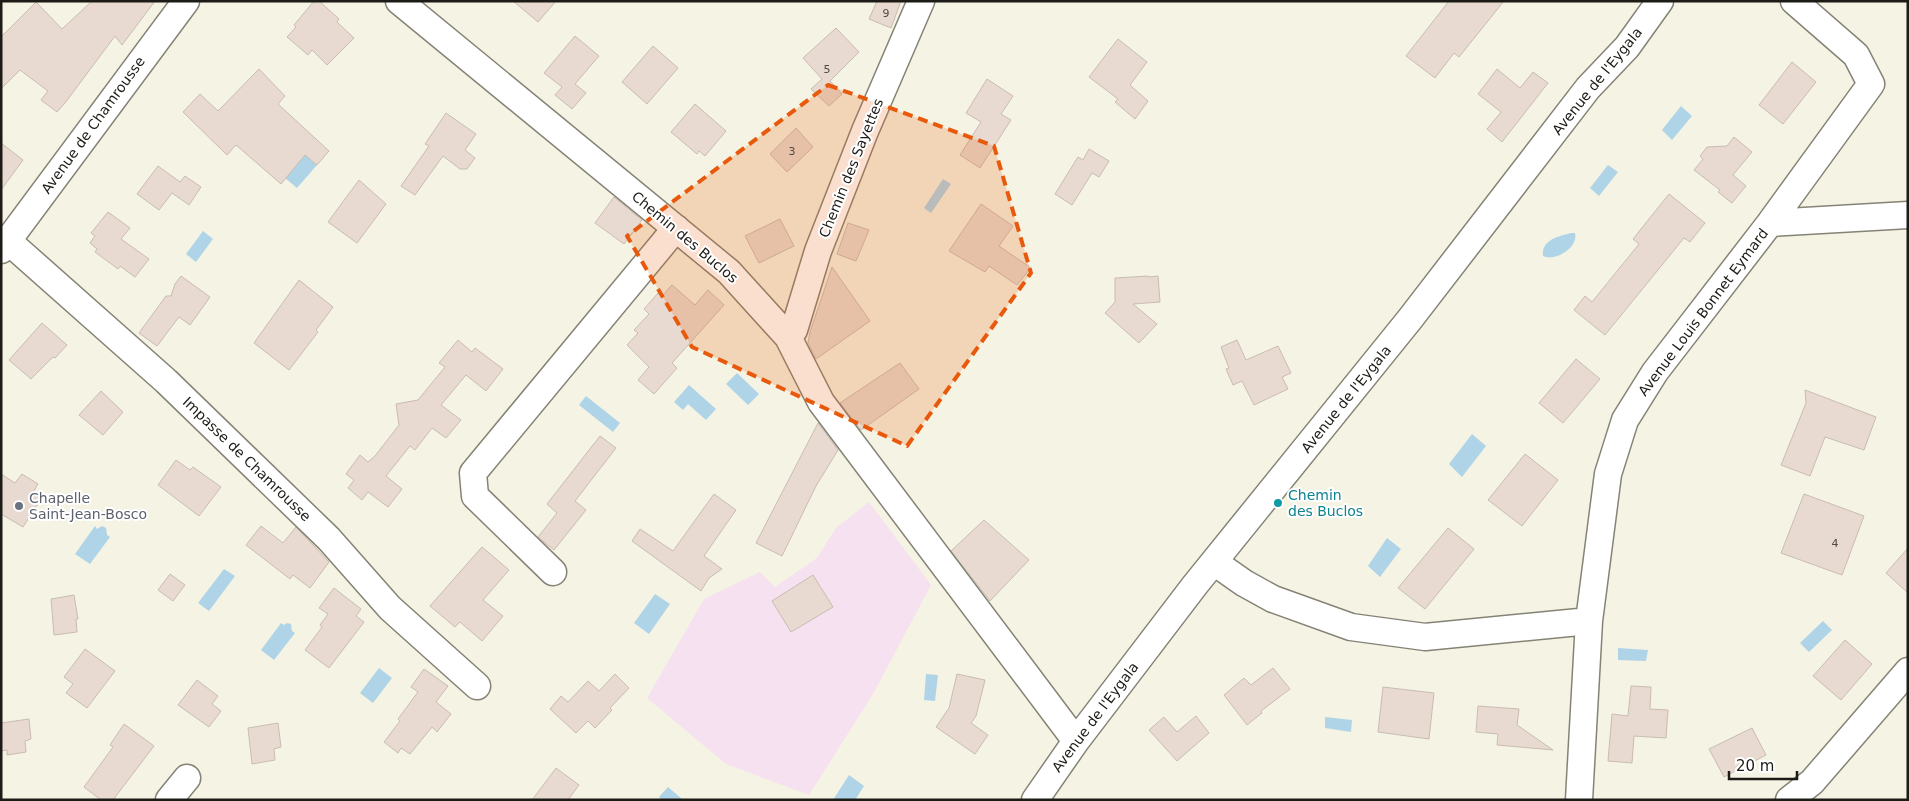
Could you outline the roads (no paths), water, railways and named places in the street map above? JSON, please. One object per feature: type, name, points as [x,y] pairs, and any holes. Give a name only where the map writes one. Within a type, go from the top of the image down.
[{"type":"street","name":"Avenue de Chamrousse","points":[[4,245],[186,1]]},
{"type":"street","name":"Chemin des Buclos","points":[[399,1],[729,272],[788,337],[821,402],[1076,741]]},
{"type":"street","name":"Chemin des Sayettes","points":[[788,337],[794,330],[818,251],[865,132],[921,1]]},
{"type":"street","name":"Avenue de l'Eygala","points":[[1035,800],[1076,741],[1214,562],[1410,319],[1588,88],[1627,47],[1660,1]]},
{"type":"street","name":"Avenue Louis Bonnet Eymard","points":[[1579,800],[1589,621],[1608,474],[1625,420],[1655,372],[1770,223],[1871,84],[1856,55],[1794,1]]},
{"type":"street","points":[[1770,223],[1908,215]]},
{"type":"street","points":[[553,572],[475,496],[473,473],[676,228]]},
{"type":"street","name":"Impasse de Chamrousse","points":[[4,245],[166,380],[329,539],[390,608],[477,686]]},
{"type":"street","points":[[1214,562],[1244,583],[1273,599],[1350,628],[1426,637],[1589,621]]},
{"type":"street","points":[[1789,800],[1812,782],[1908,671]]},
{"type":"street","points":[[169,800],[187,778]]},
{"type":"water","points":[[1681,106],[1692,116],[1672,140],[1662,130]]},
{"type":"water","points":[[305,155],[317,165],[297,188],[285,178]]},
{"type":"water","points":[[1608,165],[1618,172],[1599,196],[1590,188]]},
{"type":"water","points":[[943,179],[951,184],[931,213],[924,208]]},
{"type":"water","points":[[203,231],[213,239],[196,262],[186,254]]},
{"type":"water","points":[[1575,233],[1575,238],[1570,248],[1554,257],[1543,256],[1543,251],[1548,242],[1556,237]]},
{"type":"water","points":[[737,373],[759,394],[748,405],[726,384]]},
{"type":"water","points":[[689,385],[716,409],[706,420],[688,404],[683,410],[674,402]]},
{"type":"water","points":[[586,396],[620,423],[613,432],[579,405]]},
{"type":"water","points":[[1472,434],[1486,446],[1462,477],[1449,464]]},
{"type":"water","points":[[95,526],[97,529],[102,526],[106,528],[107,535],[110,537],[90,564],[75,554]]},
{"type":"water","points":[[1387,538],[1401,549],[1380,577],[1368,566]]},
{"type":"water","points":[[224,569],[235,576],[209,611],[198,603]]},
{"type":"water","points":[[655,594],[670,604],[649,634],[634,623]]},
{"type":"water","points":[[1823,621],[1832,630],[1809,652],[1800,643]]},
{"type":"water","points":[[281,623],[284,625],[287,623],[291,624],[292,631],[295,633],[274,660],[261,650]]},
{"type":"water","points":[[1618,648],[1648,650],[1646,661],[1618,660]]},
{"type":"water","points":[[379,668],[392,678],[373,703],[360,693]]},
{"type":"water","points":[[926,674],[938,675],[935,701],[924,700]]},
{"type":"water","points":[[1325,717],[1352,720],[1351,732],[1325,728]]},
{"type":"water","points":[[849,775],[864,786],[855,800],[833,800]]},
{"type":"water","points":[[668,787],[685,800],[662,800],[659,797]]},
{"type":"place","name":"Chemin des Buclos","points":[[1278,503]]},
{"type":"place","name":"Chapelle Saint-Jean-Bosco","points":[[19,506]]}]
